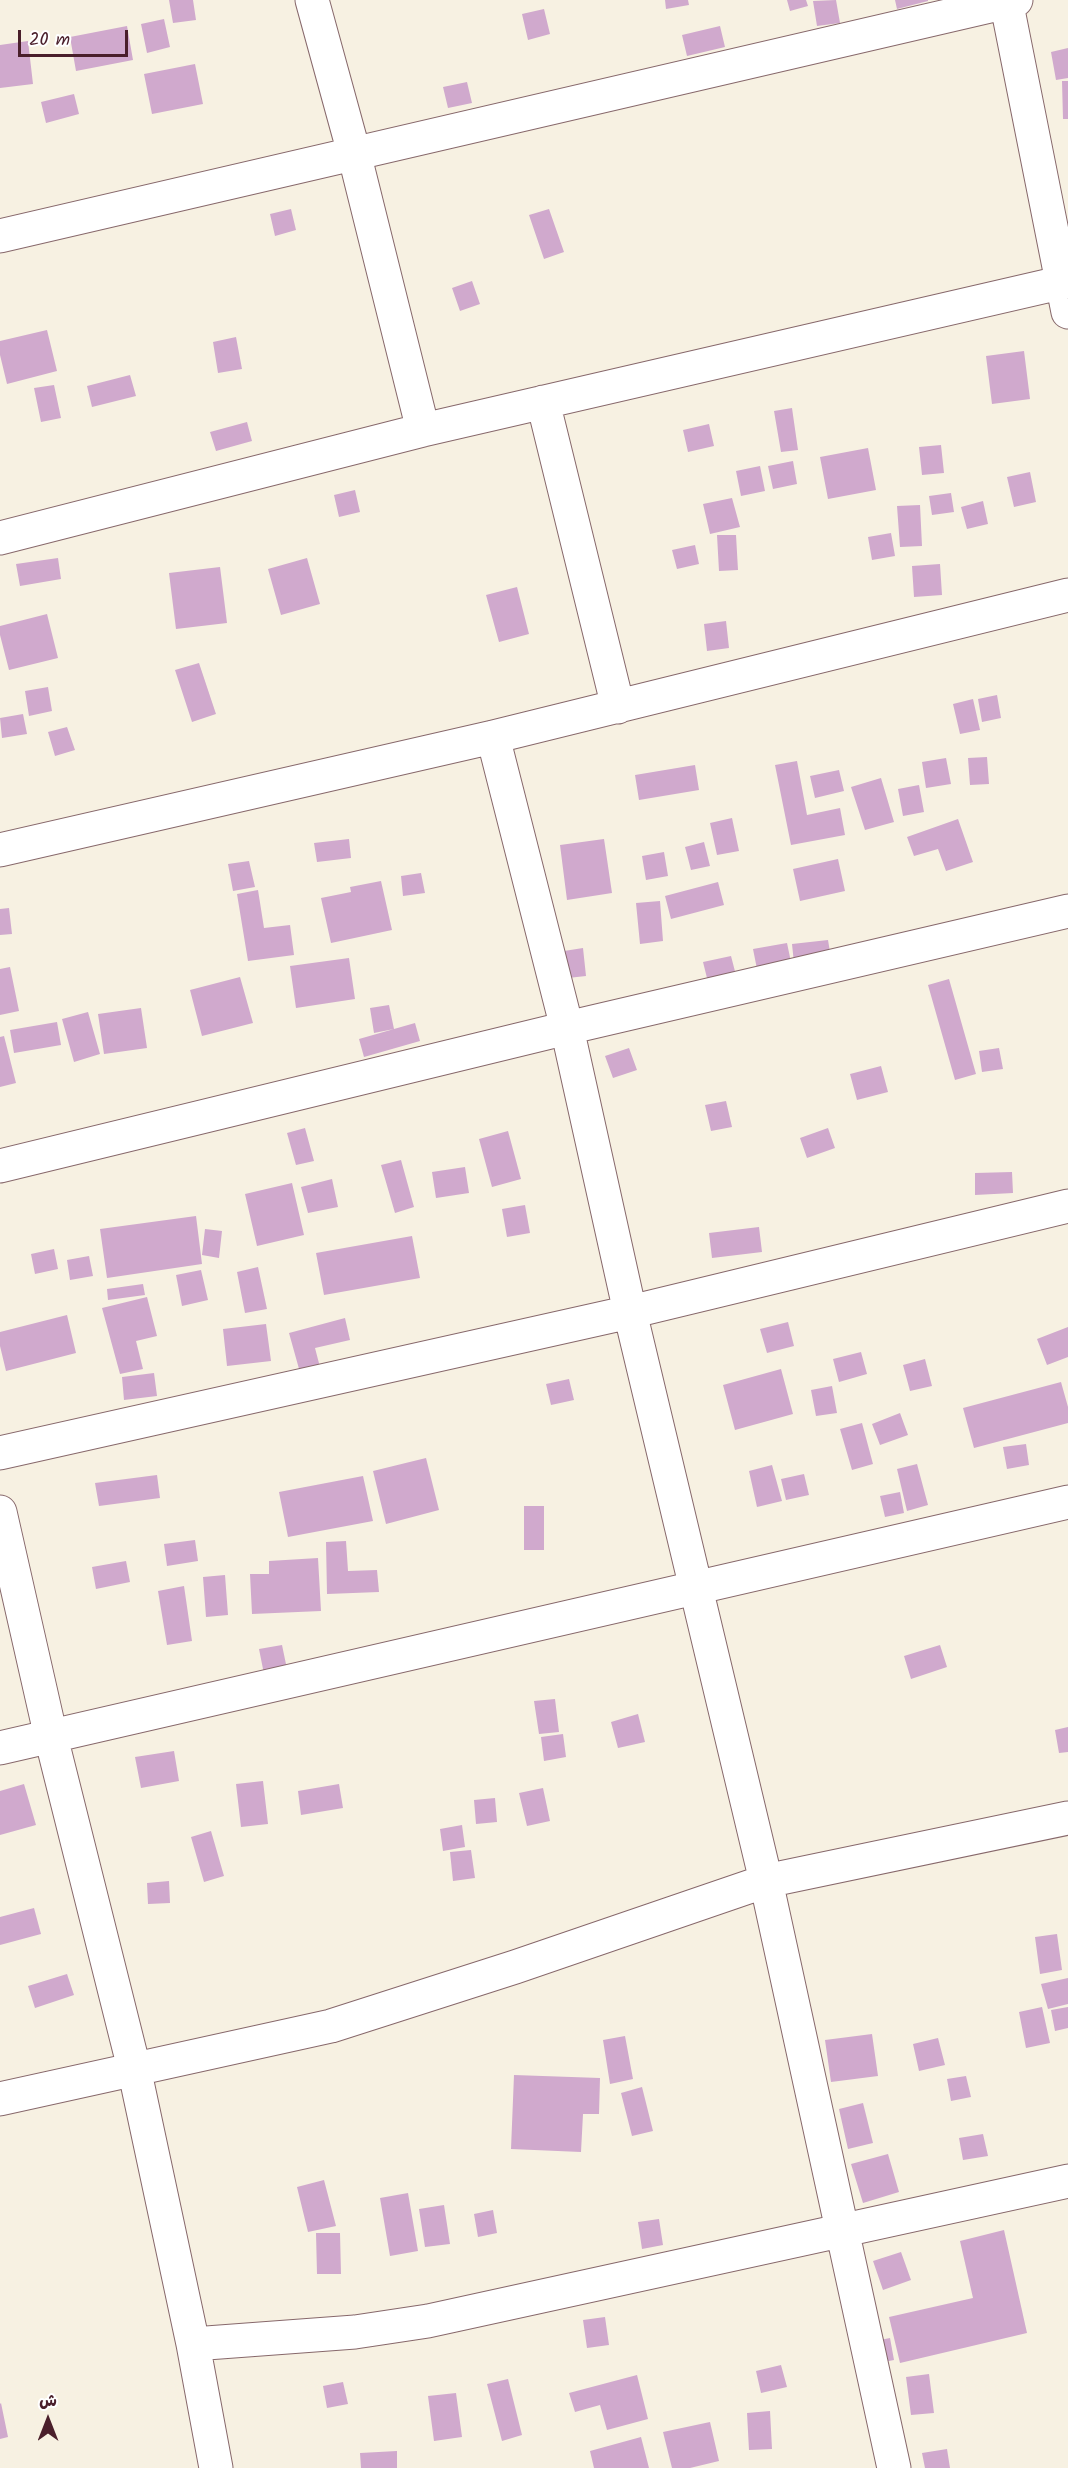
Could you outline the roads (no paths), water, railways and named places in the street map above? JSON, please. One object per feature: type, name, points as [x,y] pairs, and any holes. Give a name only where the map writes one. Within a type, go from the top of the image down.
[{"type":"street","points":[[312,0],[354,153],[423,430]]},
{"type":"street","points":[[0,236],[1010,1],[1066,292],[543,402],[423,430],[0,538]]},
{"type":"street","points":[[543,402],[618,707]]},
{"type":"street","points":[[0,850],[493,737],[1068,595]]},
{"type":"street","points":[[493,737],[567,1028],[630,1312],[766,1881],[894,2468]]},
{"type":"street","points":[[0,1166],[567,1028],[1068,911]]},
{"type":"street","points":[[0,1453],[630,1312],[1068,1206]]},
{"type":"street","points":[[0,1748],[1068,1502]]},
{"type":"street","points":[[0,1512],[51,1737],[134,2068],[193,2344],[216,2468]]},
{"type":"street","points":[[0,2099],[331,2026],[515,1967],[766,1881],[1068,1818]]},
{"type":"street","points":[[193,2344],[355,2332],[428,2321],[1068,2181]]}]
